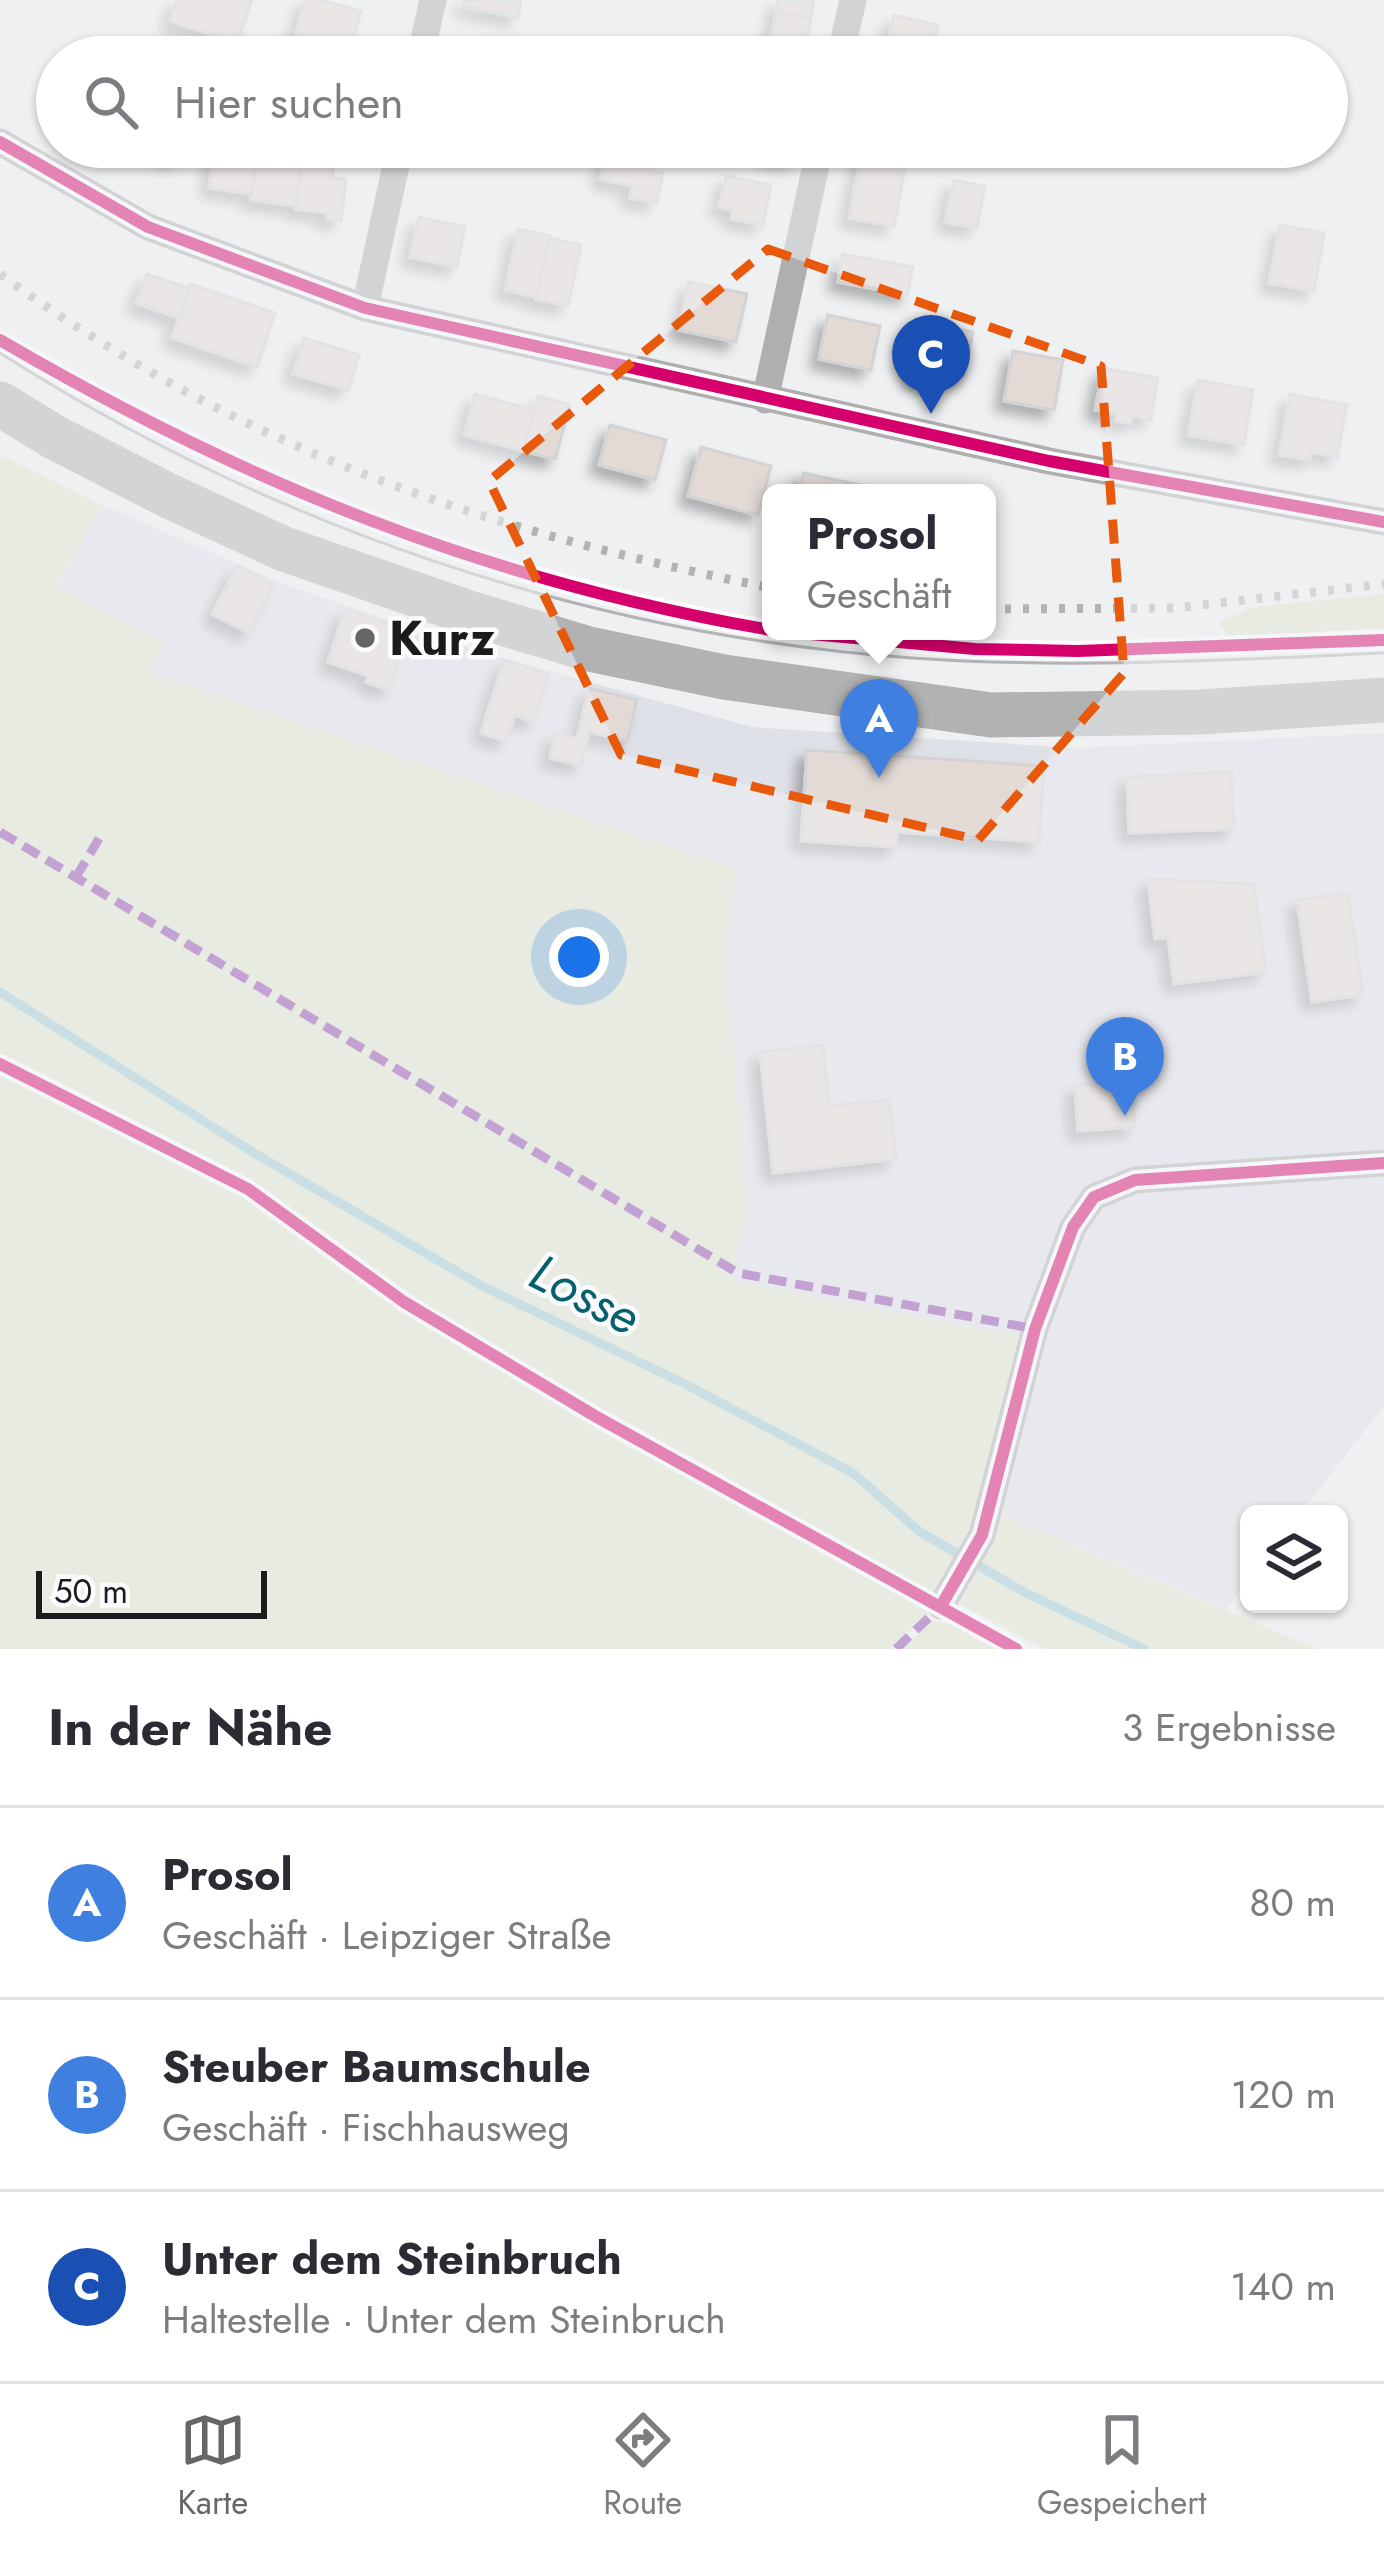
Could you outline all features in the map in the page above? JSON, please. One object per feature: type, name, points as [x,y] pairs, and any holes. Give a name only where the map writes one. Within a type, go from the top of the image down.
[{"type":"main road","points":[[0,404],[169,496],[284,549],[589,649],[724,676],[992,715],[1201,712],[1384,700]]},
{"type":"street","points":[[425,36],[433,0]]},
{"type":"street","points":[[845,36],[853,0]]},
{"type":"street","points":[[0,142],[36,163]]},
{"type":"street","points":[[45,168],[148,227],[365,308],[1049,461],[1384,522]]},
{"type":"street","points":[[365,308],[395,168]]},
{"type":"street","points":[[765,400],[815,168]]},
{"type":"street","points":[[941,1606],[982,1535],[1035,1329],[1073,1227],[1094,1197],[1135,1180],[1384,1163]]},
{"type":"highlighted area","points":[[768,249],[1101,366],[1124,673],[978,840],[621,755],[489,481]]},
{"type":"shaded area","points":[[102,505],[289,586],[492,655],[752,727],[1074,748],[1384,733],[1384,1406],[1307,1505],[1240,1505],[1240,1591],[1226,1609],[977,1504],[1019,1336],[730,1280],[748,1212],[726,962],[736,869],[149,672],[57,587]]},
{"type":"green space","points":[[0,455],[102,505],[57,586],[164,642],[150,672],[736,869],[726,962],[748,1212],[730,1280],[1019,1336],[977,1504],[1317,1649],[1045,1649],[961,1605],[932,1610],[890,1649],[0,1649]]},
{"type":"green space","points":[[1384,594],[1384,628],[1229,637],[1218,623],[1254,607]]},
{"type":"green space","points":[[932,1622],[963,1627],[1011,1649],[903,1649]]},
{"type":"building","points":[[177,0],[252,0],[239,36],[216,36],[170,21]]},
{"type":"building","points":[[305,0],[361,11],[354,36],[295,36]]},
{"type":"building","points":[[464,0],[521,0],[518,18],[463,6]]},
{"type":"building","points":[[778,0],[814,0],[811,18],[776,12]]},
{"type":"building","points":[[776,12],[811,18],[808,36],[771,36]]},
{"type":"building","points":[[894,15],[938,25],[935,36],[889,36]]},
{"type":"building","points":[[212,168],[255,168],[252,194],[209,188]]},
{"type":"building","points":[[255,168],[301,168],[296,206],[251,200]]},
{"type":"building","points":[[301,168],[333,168],[332,178],[346,179],[341,221],[327,219],[327,213],[295,209]]},
{"type":"building","points":[[602,168],[652,168],[663,173],[656,203],[630,198],[632,186],[600,179]]},
{"type":"building","points":[[858,168],[905,168],[894,226],[849,218]]},
{"type":"building","points":[[726,176],[771,185],[763,225],[731,219],[733,210],[719,207]]},
{"type":"building","points":[[954,180],[985,187],[977,228],[945,222]]},
{"type":"building","points":[[419,217],[465,227],[457,267],[410,257]]},
{"type":"building","points":[[1280,225],[1324,233],[1314,291],[1269,283]]},
{"type":"building","points":[[518,229],[550,236],[536,297],[505,290]]},
{"type":"building","points":[[549,238],[581,245],[568,306],[536,299]]},
{"type":"building","points":[[843,254],[913,267],[907,295],[838,282]]},
{"type":"building","points":[[147,274],[189,288],[179,318],[136,303]]},
{"type":"building","points":[[689,282],[747,294],[736,342],[679,330]]},
{"type":"building","points":[[190,284],[275,313],[257,367],[172,338]]},
{"type":"building","points":[[828,315],[880,326],[871,370],[819,359]]},
{"type":"building","points":[[919,321],[973,332],[964,376],[939,372],[937,383],[913,379],[916,366],[910,365]]},
{"type":"building","points":[[304,338],[359,355],[348,390],[293,374]]},
{"type":"building","points":[[1013,351],[1063,360],[1054,410],[1004,401]]},
{"type":"building","points":[[1103,368],[1158,378],[1151,420],[1132,416],[1131,423],[1116,421],[1117,414],[1095,410]]},
{"type":"building","points":[[1198,380],[1253,390],[1244,445],[1188,435]]},
{"type":"building","points":[[475,394],[534,410],[523,451],[464,435]]},
{"type":"building","points":[[1290,394],[1347,405],[1337,457],[1311,452],[1310,460],[1279,455]]},
{"type":"building","points":[[538,396],[570,405],[555,459],[523,451]]},
{"type":"building","points":[[610,425],[666,440],[655,480],[599,465]]},
{"type":"building","points":[[701,447],[771,466],[766,484],[762,484],[758,515],[688,496]]},
{"type":"building","points":[[803,473],[856,484],[801,484]]},
{"type":"building","points":[[237,566],[274,585],[249,633],[212,614]]},
{"type":"building","points":[[345,609],[400,628],[390,658],[399,661],[390,690],[366,682],[369,676],[328,662]]},
{"type":"building","points":[[504,660],[549,674],[534,722],[515,715],[506,741],[481,733]]},
{"type":"building","points":[[589,688],[637,700],[627,741],[589,732],[581,765],[550,758],[555,733],[577,739]]},
{"type":"building","points":[[807,750],[1044,766],[1039,842],[897,832],[896,847],[801,841]]},
{"type":"building","points":[[1231,772],[1234,829],[1129,833],[1127,777]]},
{"type":"building","points":[[1148,879],[1254,884],[1266,972],[1174,984],[1168,937],[1155,939]]},
{"type":"building","points":[[1348,893],[1363,995],[1312,1002],[1297,900]]},
{"type":"building","points":[[823,1045],[829,1106],[889,1100],[896,1159],[773,1173],[760,1052]]},
{"type":"building","points":[[1132,1081],[1135,1127],[1078,1131],[1075,1085]]},
{"type":"waterway","name":"Losse","points":[[0,992],[254,1153],[482,1286],[689,1386],[853,1473],[920,1532],[1024,1592],[1144,1649]]},
{"type":"tram line","points":[[0,353],[212,471],[323,520],[437,562],[553,597],[671,625],[791,645],[971,661],[1148,662],[1384,653]]},
{"type":"railway","points":[[0,274],[91,336],[182,389],[274,436],[367,475],[562,539],[762,586]]},
{"type":"railway","points":[[996,609],[1175,608],[1384,584]]},
{"type":"marked path","points":[[0,832],[738,1273],[1035,1329]]},
{"type":"marked path","points":[[76,877],[100,837]]},
{"type":"marked path","points":[[896,1649],[941,1606]]},
{"type":"cycle path","points":[[0,142],[36,163]]},
{"type":"cycle path","points":[[45,168],[148,227],[365,308],[1049,461],[1384,522]]},
{"type":"cycle path","points":[[0,340],[185,440],[372,521],[566,584],[762,628]]},
{"type":"cycle path","points":[[876,640],[975,649],[1078,651],[1384,640]]},
{"type":"cycle path","points":[[0,1064],[248,1189],[404,1302],[595,1416],[1016,1649]]},
{"type":"cycle path","points":[[941,1606],[982,1535],[1035,1329],[1073,1227],[1094,1197],[1135,1180],[1384,1163]]},
{"type":"place","name":"Unter dem Steinbruch","points":[[931,414]]},
{"type":"place","name":"Kurz","points":[[365,638]]},
{"type":"place","name":"Prosol","points":[[879,778]]},
{"type":"place","name":"Steuber Baumschule","points":[[1125,1116]]}]
